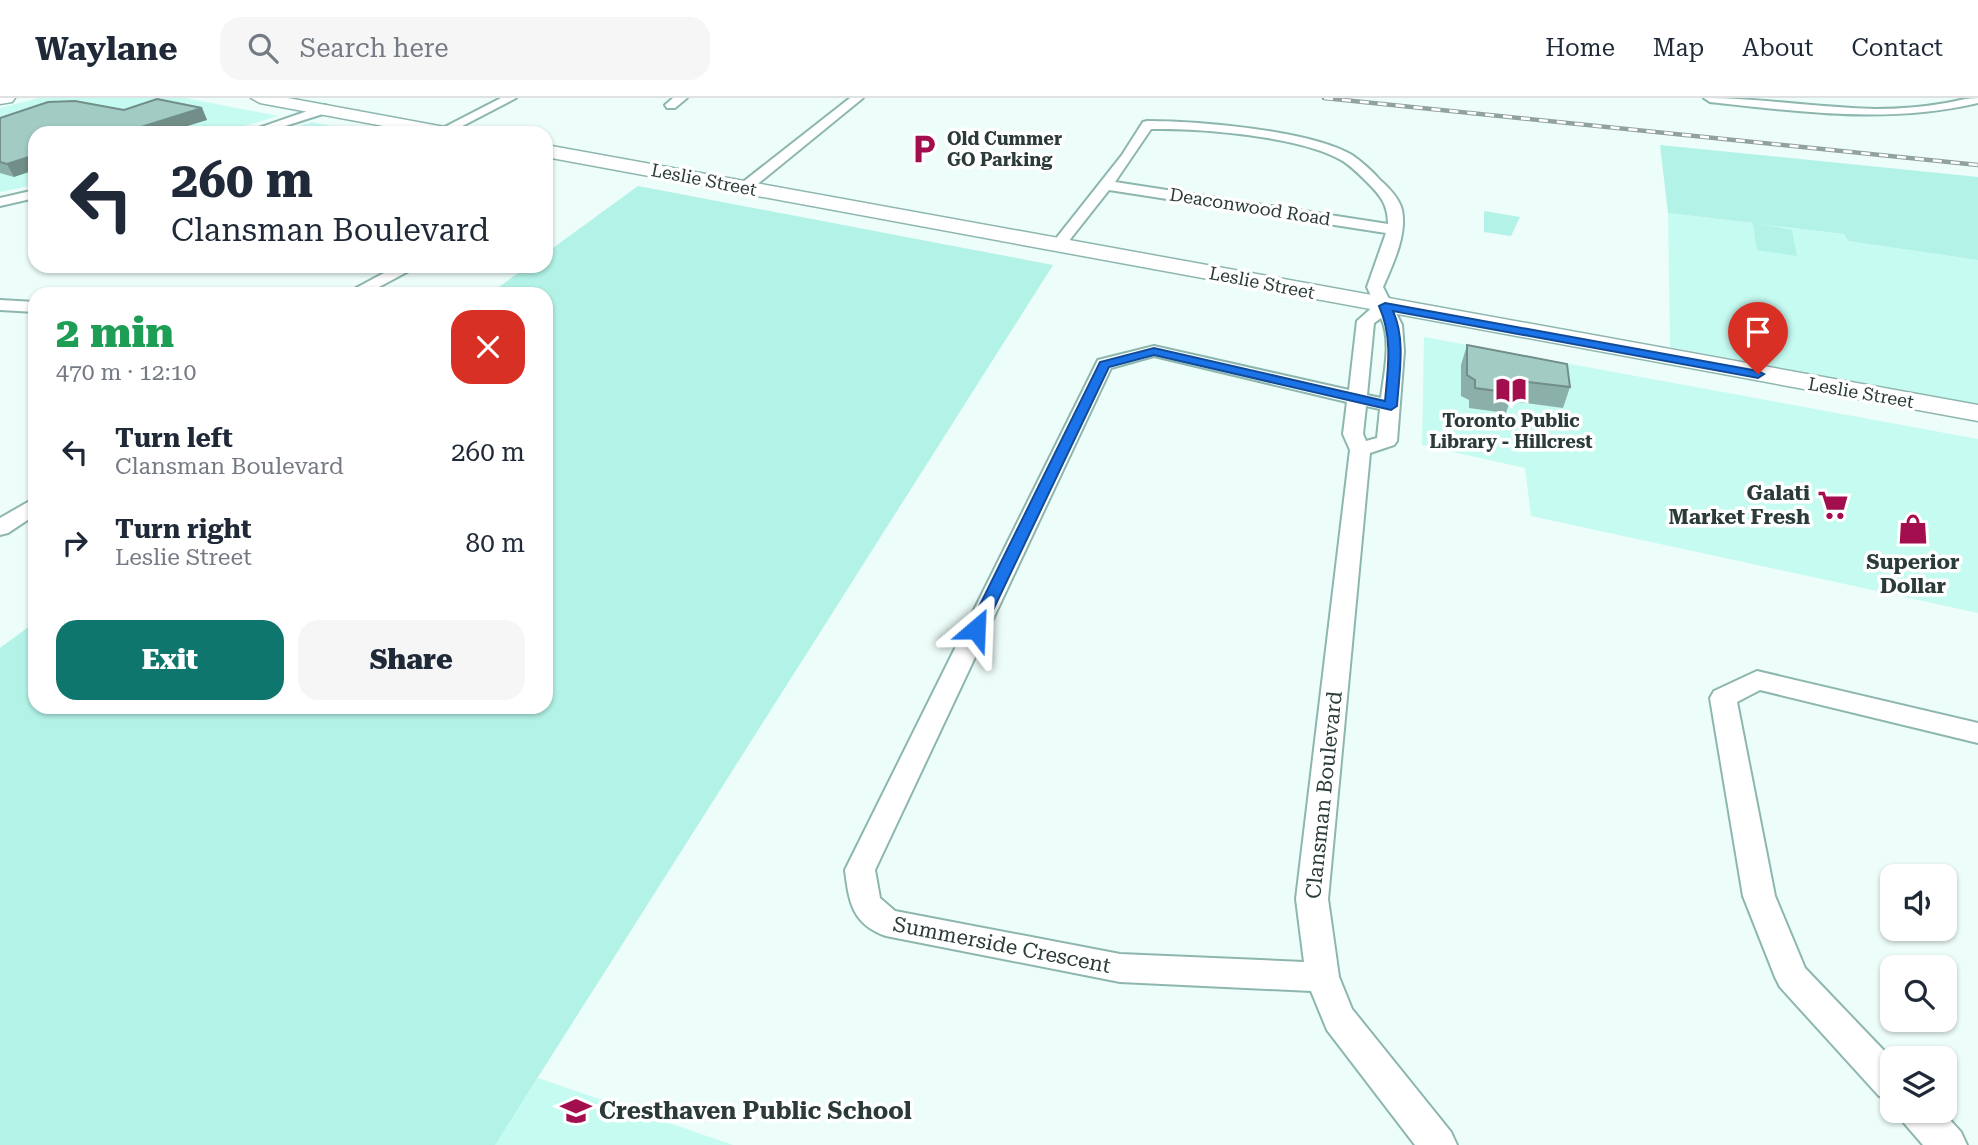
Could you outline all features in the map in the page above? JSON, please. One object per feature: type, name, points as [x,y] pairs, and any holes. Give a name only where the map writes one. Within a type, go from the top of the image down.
[{"type":"main road","points":[[0,100],[6,98]]},
{"type":"main road","points":[[260,98],[415,126]]},
{"type":"main road","name":"Leslie Street","points":[[553,152],[1978,413]]},
{"type":"street","points":[[458,126],[510,98]]},
{"type":"street","points":[[744,188],[858,98]]},
{"type":"street","points":[[1710,98],[1846,111],[1901,112],[1978,99]]},
{"type":"street","points":[[1960,104],[1978,109]]},
{"type":"street","points":[[272,126],[325,109]]},
{"type":"street","points":[[1059,244],[1107,185],[1147,125],[1186,126],[1255,135],[1315,146],[1346,158],[1373,181],[1393,204],[1394,230],[1390,252],[1376,287],[1394,325],[1395,351],[1387,441],[1360,450]]},
{"type":"street","name":"Deaconwood Road","points":[[1107,185],[1394,230]]},
{"type":"street","points":[[0,202],[28,196]]},
{"type":"street","points":[[367,287],[396,273]]},
{"type":"street","points":[[0,305],[28,307]]},
{"type":"street","name":"Clansman Boulevard","points":[[1385,306],[1366,321],[1353,434],[1360,450],[1312,899],[1322,977],[1339,1019],[1438,1145]]},
{"type":"street","name":"Summerside Crescent","points":[[1322,977],[1120,968],[886,923],[865,904],[860,870],[1104,365],[1154,351],[1391,406]]},
{"type":"street","points":[[0,528],[28,510]]},
{"type":"street","points":[[1880,1071],[1792,977],[1759,896],[1723,698],[1756,680],[1978,733]]},
{"type":"street","points":[[1928,1123],[1948,1145]]},
{"type":"shaded area","points":[[39,98],[185,98],[278,116],[244,126],[28,126],[28,186],[0,192],[0,108]]},
{"type":"shaded area","points":[[312,122],[331,126],[300,126]]},
{"type":"shaded area","points":[[1660,145],[1978,177],[1978,260],[1848,241],[1844,234],[1759,224],[1792,230],[1797,256],[1757,250],[1753,223],[1668,213]]},
{"type":"shaded area","points":[[638,186],[1053,265],[495,1145],[0,1145],[0,648],[28,627],[28,714],[553,714],[553,287],[499,287],[518,273],[553,273],[553,248]]},
{"type":"shaded area","points":[[1484,211],[1520,217],[1511,236],[1484,232]]},
{"type":"shaded area","points":[[1668,213],[1844,234],[1848,241],[1978,260],[1978,405],[1670,347]]},
{"type":"shaded area","points":[[1424,337],[1978,439],[1978,613],[1531,516],[1525,468],[1422,445]]},
{"type":"shaded area","name":"Cresthaven Public School","points":[[538,1078],[733,1145],[494,1145]]},
{"type":"building","points":[[157,99],[202,108],[144,126],[28,126],[28,157],[7,164],[0,162],[0,118],[48,102],[75,101],[124,110]]},
{"type":"building","points":[[1467,345],[1567,364],[1570,387],[1511,380],[1513,393],[1475,388],[1475,380],[1467,375]]},
{"type":"railway","points":[[1324,98],[1978,165]]},
{"type":"place","name":"Old Cummer GO Parking","points":[[924,149]]},
{"type":"place","name":"Toronto Public Library - Hillcrest","points":[[1511,390]]},
{"type":"place","name":"Galati Market Fresh","points":[[1833,505]]},
{"type":"place","name":"Superior Dollar","points":[[1913,529]]},
{"type":"place","name":"Cresthaven Public School","points":[[576,1111]]},
{"type":"route","points":[[976,629],[1104,365],[1128,356],[1154,351],[1391,406],[1394,325],[1385,306],[1758,374]]}]
